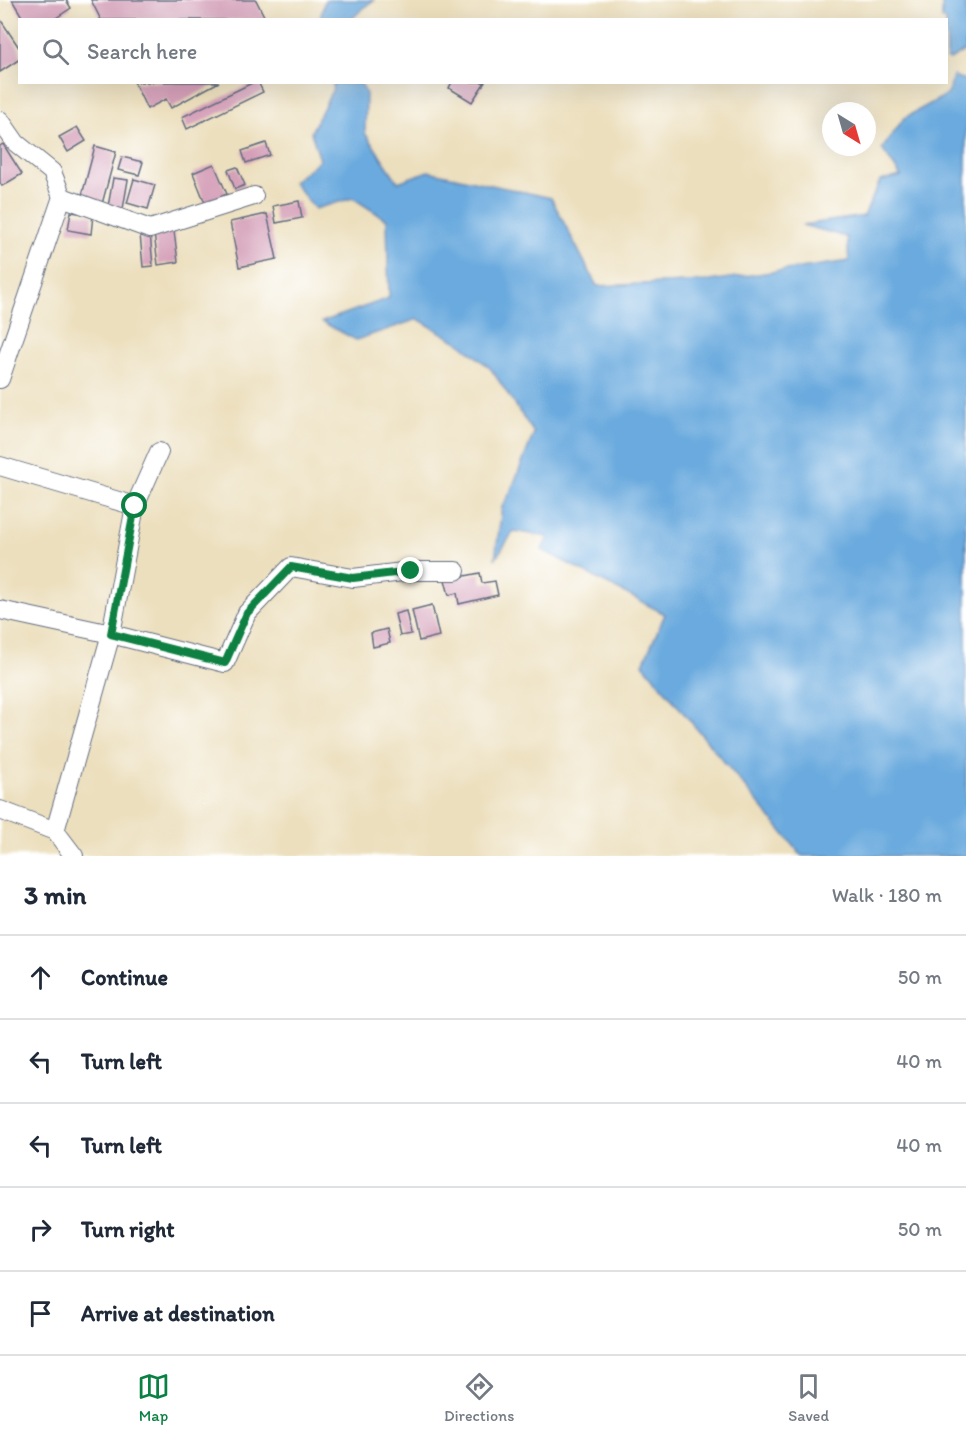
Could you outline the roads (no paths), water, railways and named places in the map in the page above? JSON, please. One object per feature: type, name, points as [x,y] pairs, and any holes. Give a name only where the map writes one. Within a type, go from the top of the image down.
[{"type":"street","points":[[0,120],[16,143],[52,172],[62,197],[0,379]]},
{"type":"street","points":[[62,197],[150,229],[254,196]]},
{"type":"street","points":[[55,831],[111,634],[135,506],[159,452]]},
{"type":"street","points":[[0,466],[135,506]]},
{"type":"street","points":[[0,610],[111,634],[225,663],[247,613],[291,567],[353,578],[411,571],[456,571]]},
{"type":"street","points":[[0,810],[55,831],[74,856]]},
{"type":"water","points":[[325,0],[374,0],[353,18],[320,18]]},
{"type":"water","points":[[942,0],[966,0],[966,50],[950,60],[948,59],[948,18],[942,18]]},
{"type":"water","points":[[953,76],[966,80],[966,856],[802,856],[643,664],[665,614],[542,550],[548,537],[514,531],[495,559],[502,507],[534,433],[491,369],[461,344],[418,319],[356,340],[322,322],[389,298],[387,220],[353,198],[315,209],[293,182],[320,160],[311,132],[333,89],[333,84],[361,84],[366,94],[365,133],[398,182],[428,171],[551,198],[597,286],[709,281],[849,261],[847,237],[802,225],[864,216],[880,181],[901,176],[882,149],[904,118],[948,94]]}]
